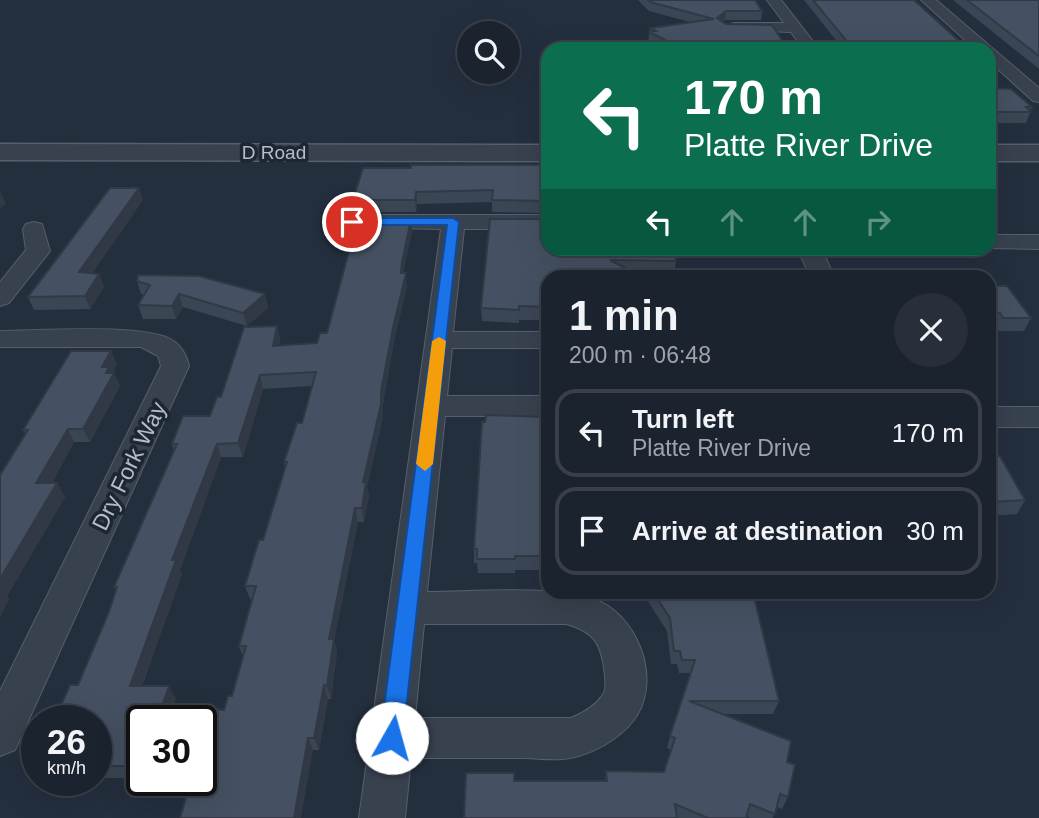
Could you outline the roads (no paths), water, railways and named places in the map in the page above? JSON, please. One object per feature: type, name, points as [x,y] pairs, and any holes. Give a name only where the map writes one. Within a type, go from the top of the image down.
[{"type":"street","points":[[774,0],[806,42]]},
{"type":"street","points":[[928,0],[976,42]]},
{"type":"street","points":[[725,27],[796,28]]},
{"type":"street","points":[[996,59],[1036,94]]},
{"type":"street","points":[[1011,92],[1036,94]]},
{"type":"street","name":"D Road","points":[[0,152],[541,153]]},
{"type":"street","points":[[996,153],[1039,153]]},
{"type":"street","points":[[352,222],[541,222]]},
{"type":"street","points":[[382,818],[453,222]]},
{"type":"street","points":[[0,298],[38,251],[34,229]]},
{"type":"street","points":[[996,242],[1039,242]]},
{"type":"street","name":"Dry Fork Way","points":[[0,339],[141,339],[163,345],[174,358],[175,366],[0,736]]},
{"type":"street","points":[[439,340],[541,340]]},
{"type":"street","points":[[432,405],[541,406]]},
{"type":"street","points":[[996,418],[1039,418]]},
{"type":"street","points":[[392,738],[571,738],[600,726],[620,706],[626,687],[622,648],[611,630],[589,614],[566,608],[407,608]]}]
